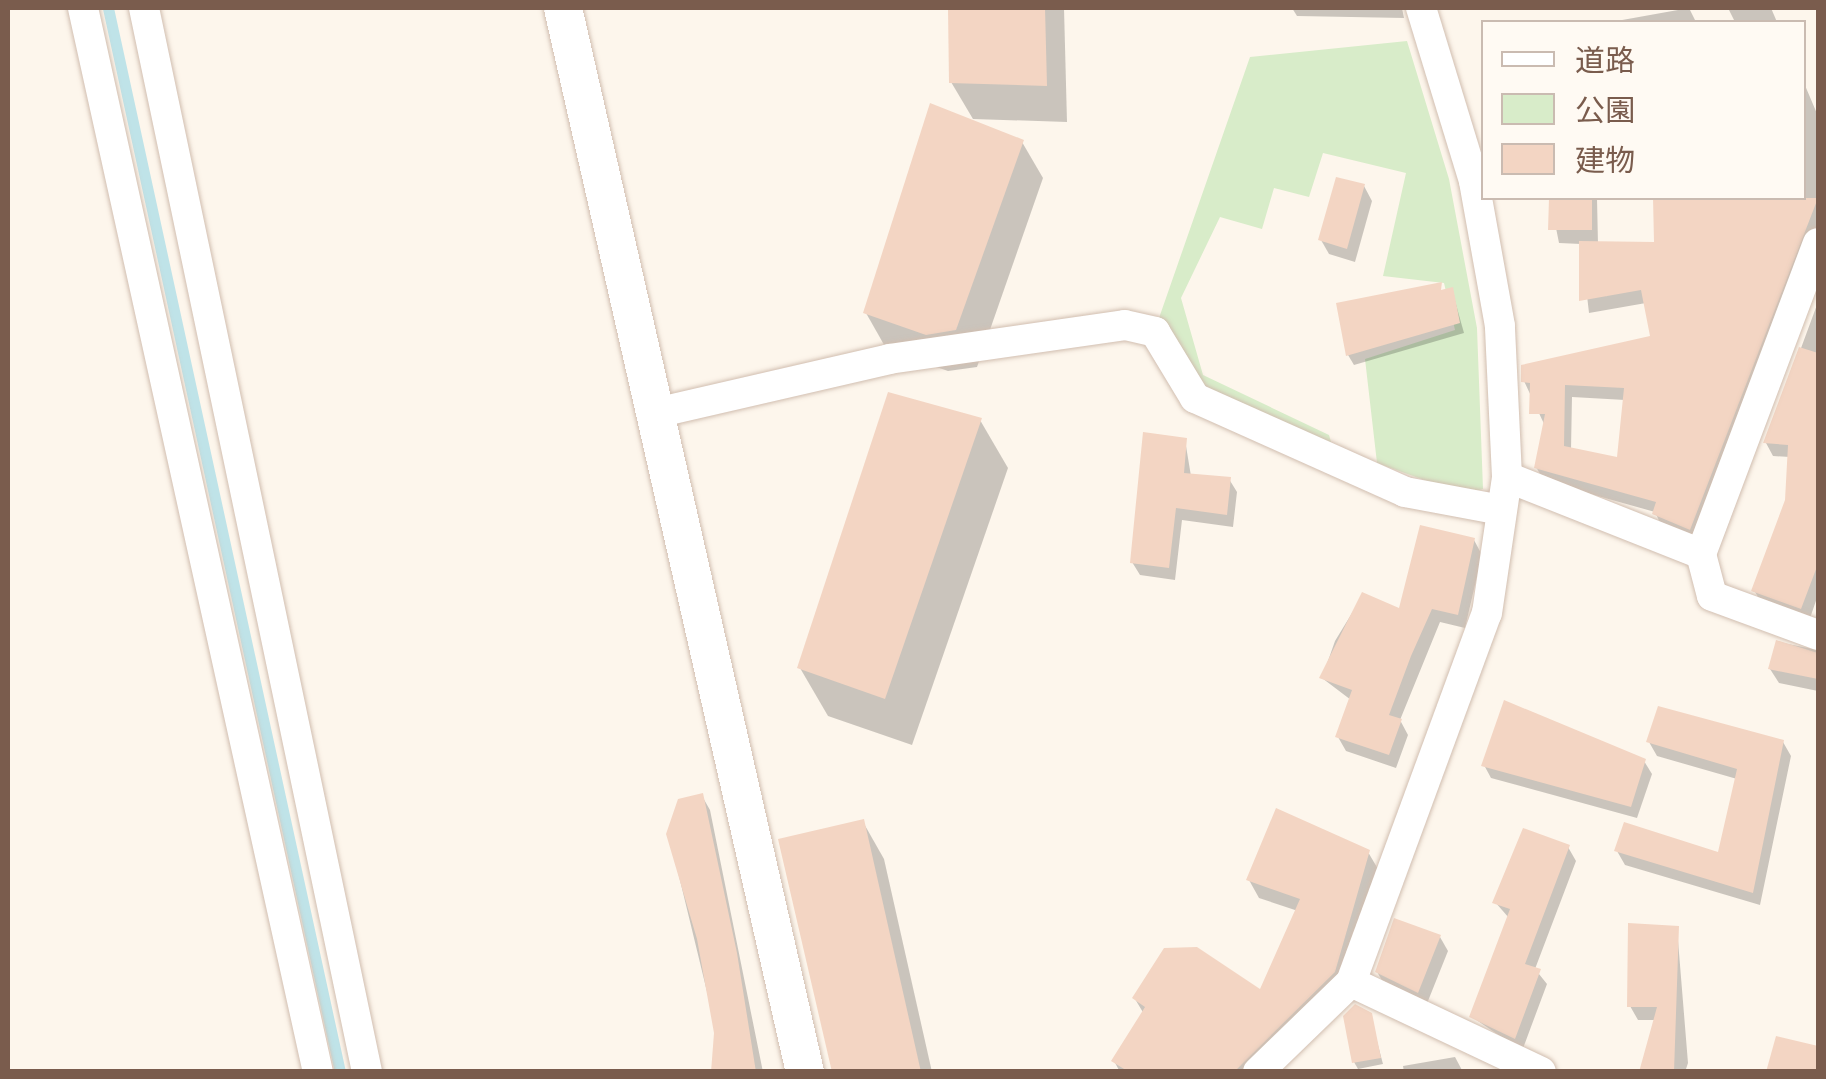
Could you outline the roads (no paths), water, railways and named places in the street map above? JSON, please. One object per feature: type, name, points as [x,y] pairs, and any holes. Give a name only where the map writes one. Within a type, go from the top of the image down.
[{"type":"street","points":[[83,8],[318,1072]]},
{"type":"street","points":[[144,8],[367,1072]]},
{"type":"street","points":[[563,8],[660,412],[805,1072]]},
{"type":"street","points":[[1258,1072],[1351,982],[1487,613],[1507,477],[1500,326],[1474,181],[1421,8]]},
{"type":"street","points":[[1818,243],[1701,554],[1712,596],[1818,635]]},
{"type":"street","points":[[660,412],[888,358],[1125,325],[1155,332],[1195,398],[1405,492],[1501,510]]},
{"type":"street","points":[[1507,477],[1701,554]]},
{"type":"street","points":[[1351,982],[1541,1072]]},
{"type":"street","points":[[1471,1040],[1477,1072]]},
{"type":"waterway","points":[[108,8],[340,1072]]}]
